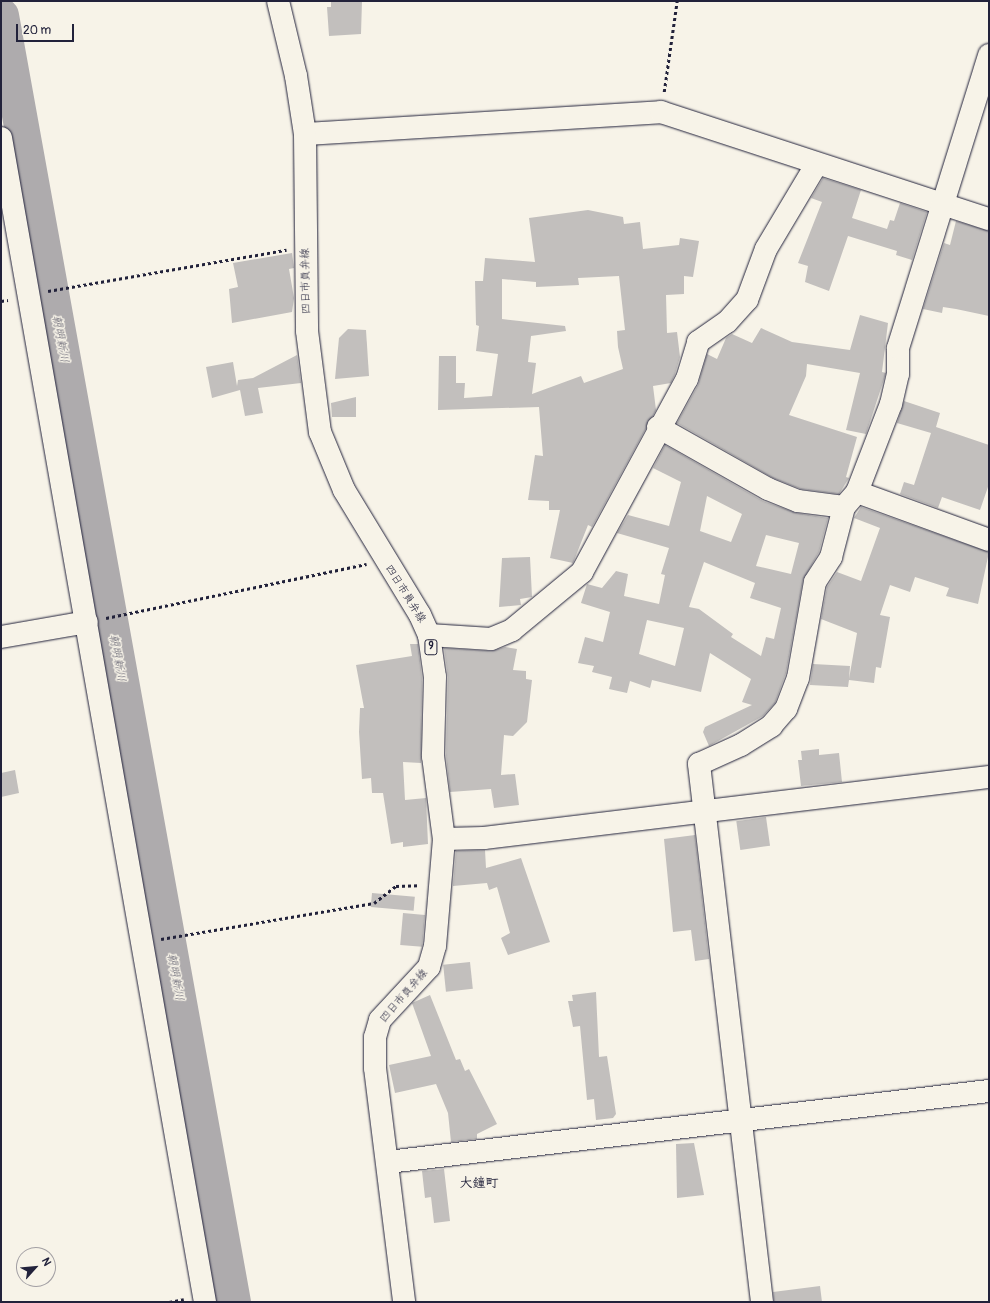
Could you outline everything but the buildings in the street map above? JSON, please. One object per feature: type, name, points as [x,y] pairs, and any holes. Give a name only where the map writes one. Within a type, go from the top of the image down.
[{"type":"street","name":"四日市員弁線","points":[[278,1],[296,76],[305,134],[307,331],[320,432],[344,490],[384,561],[420,615],[429,636],[435,677],[433,756],[444,839],[436,946],[429,967],[380,1020],[375,1038],[375,1068],[388,1162],[404,1302]]},
{"type":"street","points":[[762,1302],[742,1120],[699,764],[741,745],[771,726],[786,708],[798,678],[815,582],[831,556],[850,499],[891,404],[898,374],[898,348],[941,203],[989,55]]},
{"type":"street","points":[[305,134],[661,112],[816,165],[989,219]]},
{"type":"street","points":[[1,138],[95,620],[205,1302]]},
{"type":"street","points":[[429,636],[491,639],[512,630],[582,572],[658,427],[687,379],[698,342],[727,322],[747,300],[766,249],[816,165]]},
{"type":"street","points":[[658,427],[768,489],[798,501],[850,499],[989,540]]},
{"type":"street","points":[[1,637],[95,620]]},
{"type":"street","points":[[444,839],[484,838],[704,809],[989,777]]},
{"type":"street","points":[[388,1162],[989,1090]]},
{"type":"path","points":[[661,112],[677,1]]},
{"type":"path","points":[[60,289],[306,247]]},
{"type":"path","points":[[95,620],[384,561]]},
{"type":"path","points":[[157,940],[374,903],[396,886],[440,885]]},
{"type":"waterway","name":"朝明新川","points":[[1,15],[233,1302]]},
{"type":"district","name":"大鐘町","points":[[479,1183]]}]
